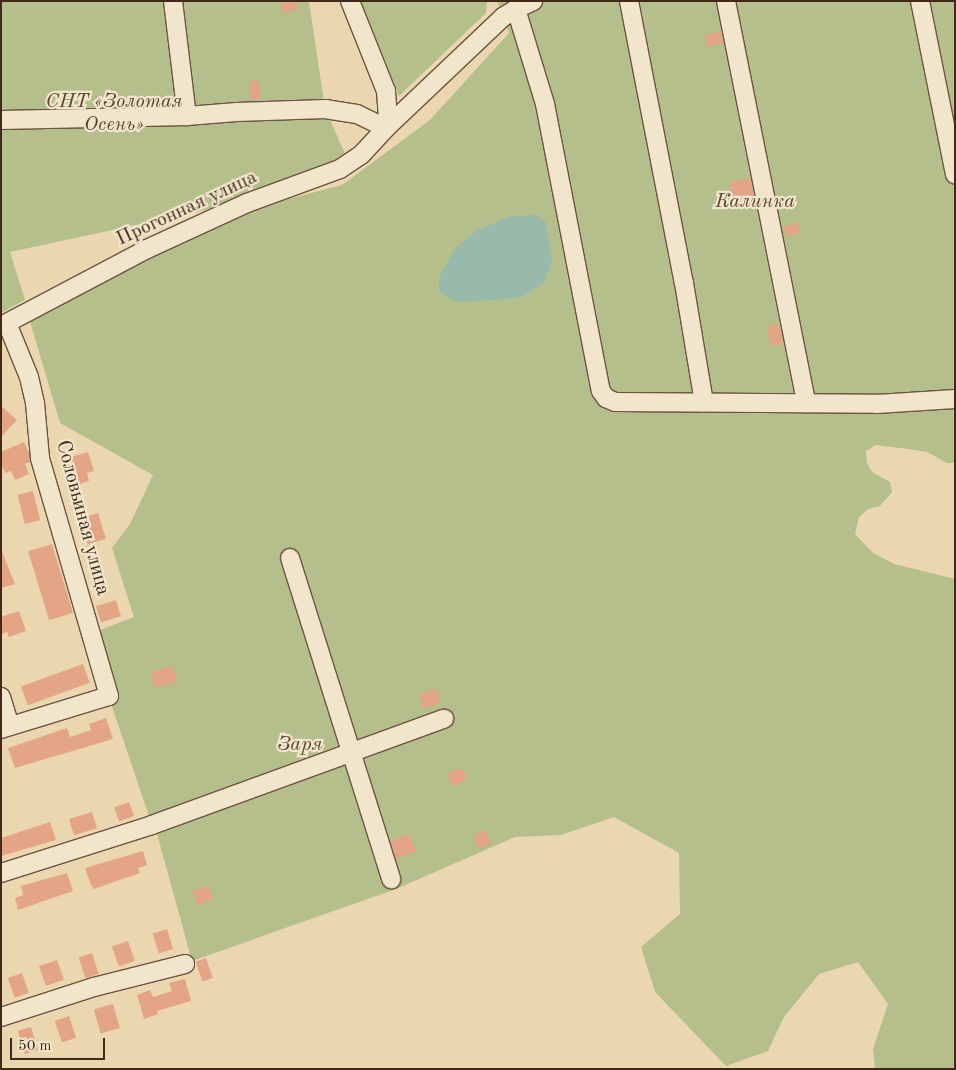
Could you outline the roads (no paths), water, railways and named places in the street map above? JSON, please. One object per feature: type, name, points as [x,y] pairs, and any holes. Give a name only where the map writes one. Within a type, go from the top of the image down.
[{"type":"street","points":[[173,1],[187,116]]},
{"type":"street","points":[[1,120],[187,116],[325,109],[357,114],[386,128],[388,120],[386,92],[350,1]]},
{"type":"street","name":"Прогонная улица","points":[[4,325],[147,249],[247,203],[340,169],[361,155],[386,128],[503,17],[516,8],[533,1]]},
{"type":"street","points":[[628,1],[684,283],[704,402]]},
{"type":"street","points":[[726,1],[806,403]]},
{"type":"street","points":[[920,1],[955,174]]},
{"type":"street","points":[[516,8],[545,104],[601,391],[606,398],[621,402],[876,404],[955,399]]},
{"type":"street","name":"Соловьиная улица","points":[[4,325],[29,378],[35,403],[40,458],[109,696],[6,727]]},
{"type":"street","points":[[290,558],[391,879]]},
{"type":"street","points":[[1,697],[6,727]]},
{"type":"street","points":[[1,873],[152,825],[444,719]]},
{"type":"street","points":[[1,1017],[94,987],[185,964]]},
{"type":"park label","name":"СНТ «Золотая Осень»","points":[[114,114]]},
{"type":"park label","name":"Калинка","points":[[755,202]]},
{"type":"park label","name":"Заря","points":[[300,745]]}]
